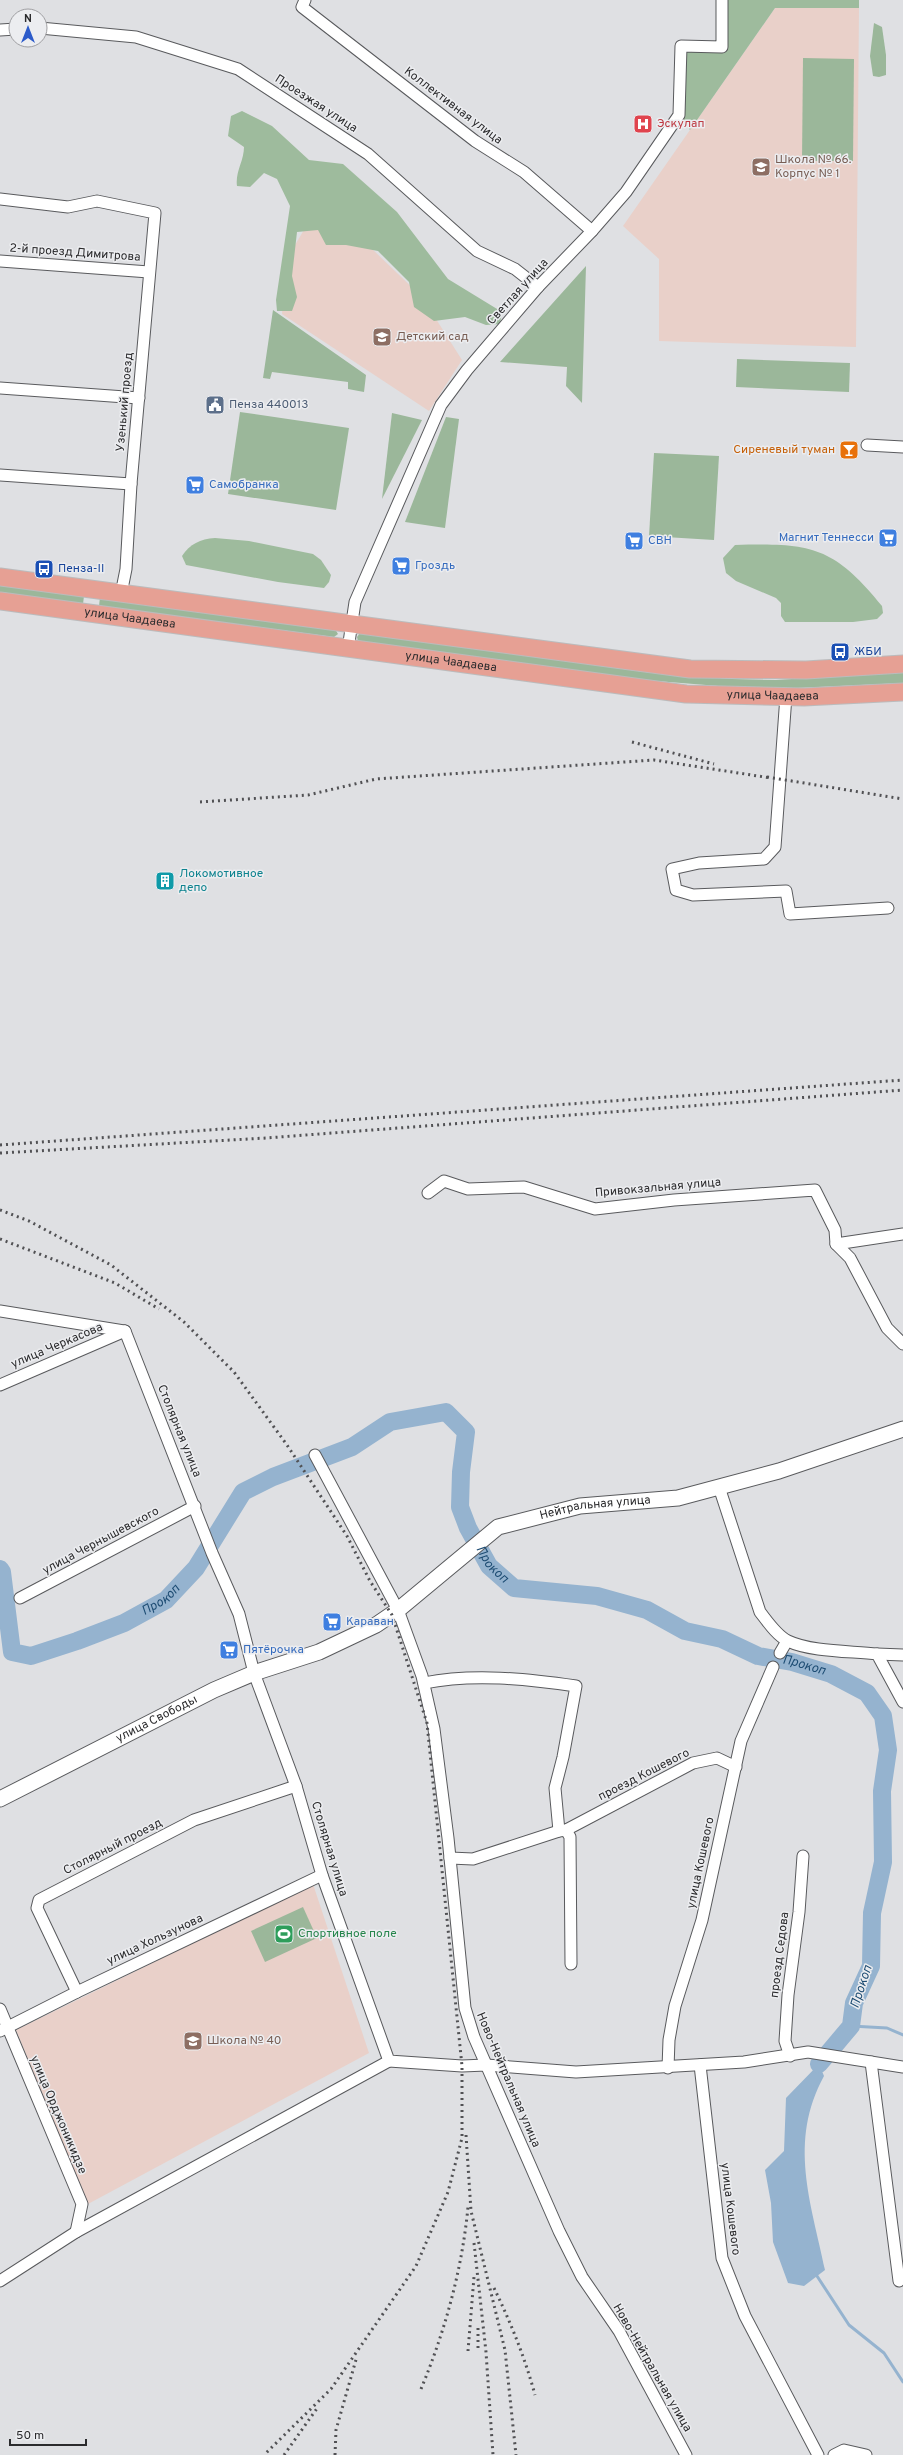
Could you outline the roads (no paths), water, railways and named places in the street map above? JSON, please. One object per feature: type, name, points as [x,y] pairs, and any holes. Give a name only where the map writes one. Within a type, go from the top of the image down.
[{"type":"main road","name":"улица Чаадаева","points":[[0,577],[690,669],[806,670],[903,664]]},
{"type":"main road","name":"улица Чаадаева","points":[[0,601],[348,650],[686,694],[786,696],[903,692]]},
{"type":"main road","name":"Нейтральная улица","points":[[319,1652],[376,1625],[398,1610],[455,1561],[498,1527],[580,1506],[678,1498],[779,1472],[903,1428]]},
{"type":"main road","name":"улица Свободы","points":[[0,1799],[214,1690],[254,1673],[319,1652]]},
{"type":"street","name":"Коллективная улица","points":[[305,0],[302,7],[475,141],[524,172],[592,231]]},
{"type":"street","name":"Светлая улица","points":[[348,650],[355,602],[441,406],[467,370],[538,287],[592,231],[626,192],[679,115],[681,46],[722,47],[722,0]]},
{"type":"street","name":"Проезжая улица","points":[[48,29],[136,37],[238,69],[368,154],[477,251],[515,269],[538,287]]},
{"type":"street","name":"Узенький проезд","points":[[0,200],[68,207],[97,201],[155,213],[131,484],[126,569],[121,594]]},
{"type":"street","name":"2-й проезд Димитрова","points":[[0,261],[149,272]]},
{"type":"street","points":[[0,388],[139,398]]},
{"type":"street","points":[[867,445],[903,447]]},
{"type":"street","points":[[0,475],[131,484]]},
{"type":"street","points":[[786,696],[775,847],[764,859],[699,863],[672,868],[676,890],[693,895],[786,891],[790,914],[888,908]]},
{"type":"street","name":"Привокзальная улица","points":[[428,1193],[444,1181],[468,1189],[524,1188],[595,1208],[674,1200],[815,1190],[835,1230],[836,1244]]},
{"type":"street","points":[[836,1244],[903,1234]]},
{"type":"street","points":[[836,1244],[850,1258],[887,1328],[903,1344]]},
{"type":"street","points":[[0,1311],[125,1331]]},
{"type":"street","name":"улица Черкасова","points":[[0,1385],[125,1331]]},
{"type":"street","name":"Столярная улица","points":[[125,1331],[195,1506],[212,1553],[239,1614],[254,1673],[296,1786],[322,1875],[389,2061]]},
{"type":"street","name":"Ново-Нейтральная улица","points":[[316,1455],[398,1610],[424,1683],[434,1728],[450,1858],[465,2008],[474,2037],[559,2231],[576,2264],[619,2331],[686,2455]]},
{"type":"street","points":[[719,1487],[760,1612],[787,1641],[809,1646],[877,1654],[903,1655]]},
{"type":"street","name":"улица Чернышевского","points":[[20,1598],[195,1506]]},
{"type":"street","points":[[780,1653],[787,1641]]},
{"type":"street","points":[[877,1654],[903,1702]]},
{"type":"street","name":"улица Кошевого","points":[[668,2068],[669,2040],[675,2006],[702,1920],[741,1741],[773,1667]]},
{"type":"street","points":[[424,1683],[459,1677],[529,1679],[576,1686],[563,1757],[554,1788],[562,1830],[570,1837],[571,1964]]},
{"type":"street","name":"проезд Кошевого","points":[[450,1858],[473,1859],[562,1830],[693,1763],[717,1758],[736,1767]]},
{"type":"street","name":"Столярный проезд","points":[[77,1992],[37,1908],[39,1900],[194,1820],[296,1786]]},
{"type":"street","name":"проезд Седова","points":[[790,2056],[785,2041],[788,1995],[799,1912],[803,1856]]},
{"type":"street","name":"улица Хользунова","points":[[4,2029],[77,1992],[322,1875]]},
{"type":"street","name":"улица Орджоникидзе","points":[[0,2009],[4,2029],[82,2204],[76,2232]]},
{"type":"street","points":[[0,2281],[76,2232],[389,2061],[462,2066],[486,2065],[563,2072],[668,2068],[790,2056],[808,2052],[903,2067]]},
{"type":"street","points":[[871,2062],[899,2281]]},
{"type":"street","name":"улица Кошевого","points":[[700,2065],[722,2258],[745,2316],[818,2455]]},
{"type":"street","points":[[834,2455],[844,2450],[866,2455]]},
{"type":"water","points":[[819,2064],[824,2076],[813,2100],[807,2125],[805,2148],[809,2196],[825,2270],[804,2286],[788,2283],[773,2242],[771,2203],[765,2170],[784,2151],[786,2098]]},
{"type":"waterway","name":"Прокоп","points":[[0,1569],[2,1572],[12,1652],[31,1656],[77,1641],[124,1623],[166,1600],[196,1568],[243,1492],[273,1477],[352,1447],[390,1422],[446,1412],[466,1432],[461,1472],[460,1507],[468,1528],[489,1566],[514,1588],[597,1596],[647,1610],[685,1631],[722,1639],[758,1656],[792,1662],[831,1674],[867,1693],[883,1716],[888,1750],[882,1791],[883,1862],[872,1913],[871,1966],[854,2003],[851,2026],[819,2064]]},
{"type":"waterway","points":[[851,2026],[887,2028],[903,2035]]},
{"type":"waterway","points":[[817,2276],[849,2325],[884,2353],[903,2382]]},
{"type":"railway","points":[[632,742],[714,764]]},
{"type":"railway","points":[[200,802],[308,795],[376,779],[654,760],[771,778]]},
{"type":"railway","points":[[767,777],[903,799]]},
{"type":"railway","points":[[0,1145],[903,1080]]},
{"type":"railway","points":[[0,1153],[266,1138],[903,1090]]},
{"type":"railway","points":[[0,1210],[29,1221],[111,1265],[184,1322],[234,1372],[287,1445],[347,1536],[370,1581],[392,1615],[427,1723],[462,2066],[462,2138],[448,2192],[416,2266],[331,2389],[264,2455]]},
{"type":"railway","points":[[0,1239],[115,1283],[159,1309]]},
{"type":"railway","points":[[466,2135],[471,2211],[505,2350],[516,2455]]},
{"type":"railway","points":[[421,2389],[438,2345],[457,2277],[462,2254],[468,2207]]},
{"type":"railway","points":[[474,2243],[486,2352],[493,2455]]},
{"type":"railway","points":[[468,2351],[474,2277]]},
{"type":"railway","points":[[494,2288],[517,2341],[535,2395]]},
{"type":"railway","points":[[478,2328],[478,2351]]},
{"type":"railway","points":[[335,2455],[336,2430],[357,2356]]},
{"type":"railway","points":[[284,2455],[318,2407]]},
{"type":"place","name":"Эскулап","points":[[643,124]]},
{"type":"place","name":"Школа № 66. Корпус № 1","points":[[761,167]]},
{"type":"place","name":"Детский сад","points":[[382,337]]},
{"type":"place","name":"Пенза 440013","points":[[215,405]]},
{"type":"place","name":"Сиреневый туман","points":[[849,450]]},
{"type":"place","name":"Самобранка","points":[[195,485]]},
{"type":"place","name":"Магнит Теннесси","points":[[888,538]]},
{"type":"place","name":"СВН","points":[[634,541]]},
{"type":"place","name":"Гроздь","points":[[401,566]]},
{"type":"place","name":"Пенза-II","points":[[44,569]]},
{"type":"place","name":"ЖБИ","points":[[840,652]]},
{"type":"place","name":"Локомотивное депо","points":[[165,881]]},
{"type":"place","name":"Караван","points":[[332,1622]]},
{"type":"place","name":"Пятёрочка","points":[[229,1650]]},
{"type":"place","name":"Спортивное поле","points":[[284,1934]]},
{"type":"place","name":"Школа № 40","points":[[193,2041]]}]
